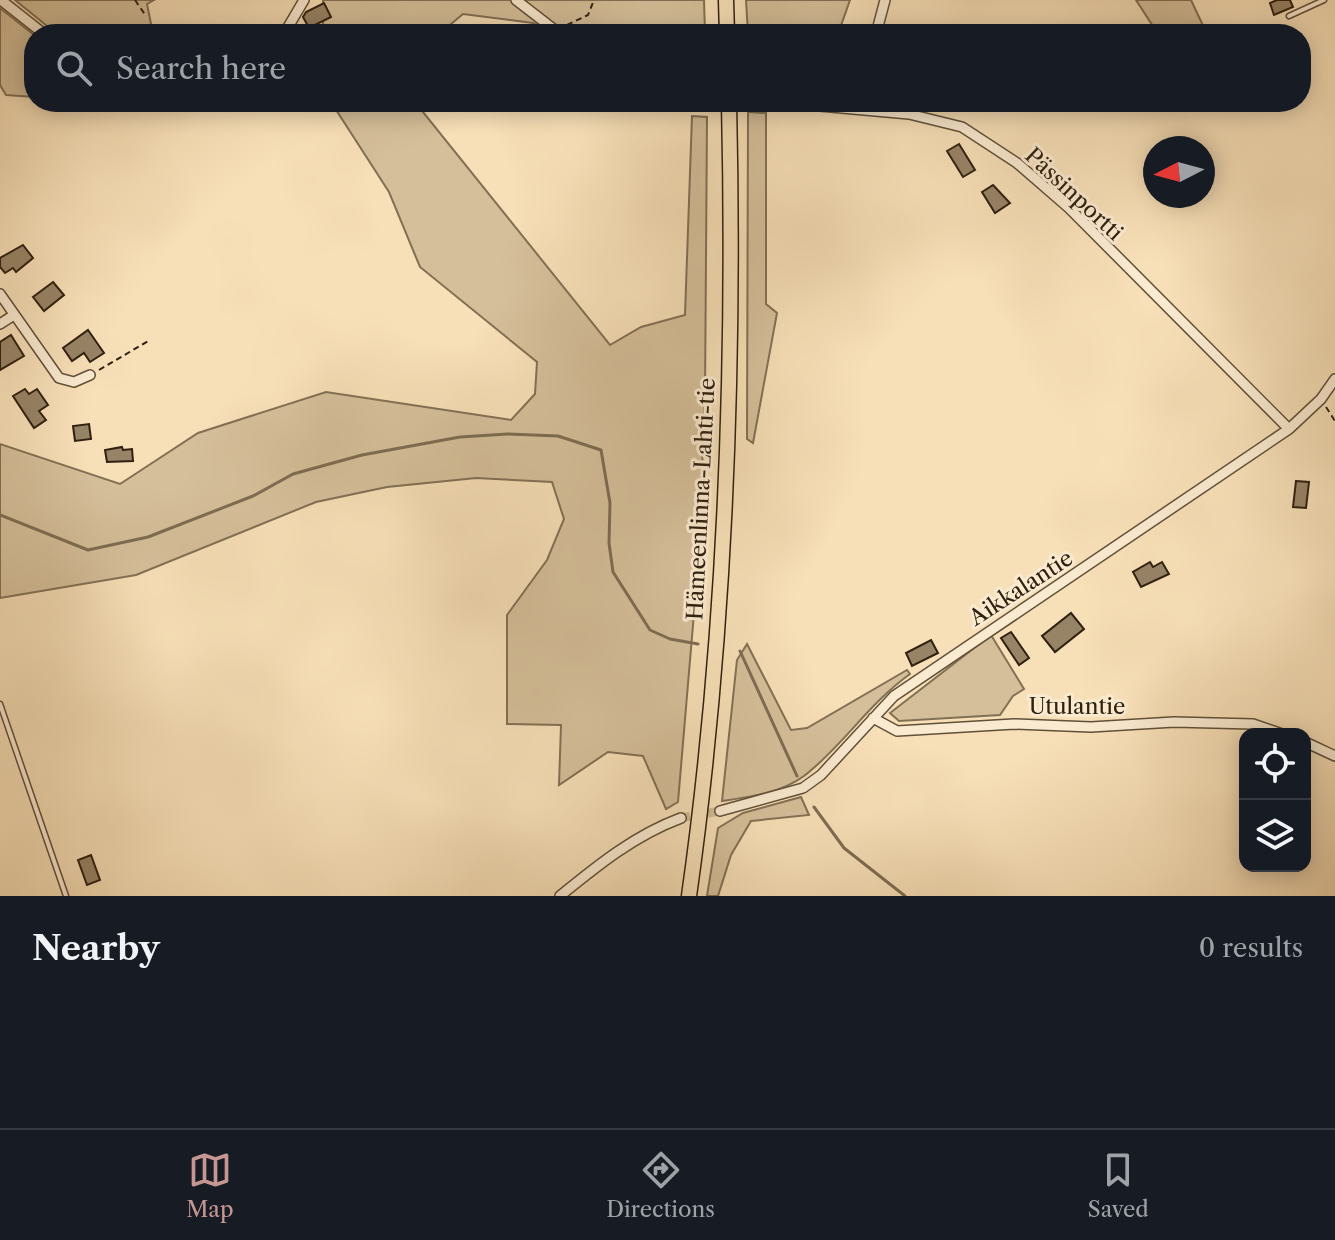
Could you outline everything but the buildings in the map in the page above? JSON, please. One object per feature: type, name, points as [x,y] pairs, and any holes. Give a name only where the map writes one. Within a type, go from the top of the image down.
[{"type":"highway","points":[[726,0],[727,24]]},
{"type":"highway","name":"Hämeenlinna-Lahti-tie","points":[[689,896],[707,737],[723,531],[730,311],[729,112]]},
{"type":"street","points":[[1,0],[31,24]]},
{"type":"street","points":[[290,24],[304,0]]},
{"type":"street","points":[[516,0],[547,24]]},
{"type":"street","points":[[879,24],[885,0]]},
{"type":"street","name":"Pässinportti","points":[[900,112],[962,127],[1017,163],[1069,208],[1289,429]]},
{"type":"street","points":[[0,294],[59,378],[74,382],[90,375]]},
{"type":"street","points":[[0,324],[14,315]]},
{"type":"street","name":"Aikkalantie","points":[[720,811],[803,788],[821,775],[894,696],[1289,429],[1321,399],[1335,379]]},
{"type":"street","name":"Utulantie","points":[[873,718],[897,731],[1014,724],[1091,727],[1174,722],[1253,724],[1265,728]]},
{"type":"street","points":[[1311,745],[1335,756]]},
{"type":"street","points":[[560,896],[628,843],[681,818]]},
{"type":"lane","points":[[1289,16],[1324,0]]},
{"type":"lane","points":[[0,704],[66,896]]},
{"type":"path","points":[[135,0],[146,16]]},
{"type":"path","points":[[572,24],[588,15],[594,0]]},
{"type":"path","points":[[90,375],[150,340]]},
{"type":"path","points":[[1321,399],[1335,421]]},
{"type":"shaded area","points":[[15,0],[154,0],[147,4],[151,24],[45,24]]},
{"type":"shaded area","points":[[323,0],[704,0],[705,24],[535,24],[463,14],[451,24],[323,24]]},
{"type":"shaded area","points":[[746,0],[850,0],[842,24],[747,24]]},
{"type":"shaded area","points":[[1136,0],[1191,0],[1202,24],[1152,24]]},
{"type":"shaded area","points":[[0,8],[24,27],[24,96],[6,95],[0,85]]},
{"type":"shaded area","points":[[337,112],[423,112],[610,345],[641,327],[685,315],[692,116],[707,117],[705,397],[698,566],[678,802],[666,809],[643,756],[608,752],[559,785],[561,725],[507,724],[507,615],[547,560],[564,519],[552,482],[476,478],[387,487],[316,502],[136,575],[0,598],[0,444],[120,484],[198,433],[326,392],[511,420],[535,394],[537,362],[420,267],[389,192]]},
{"type":"shaded area","points":[[748,112],[766,113],[766,304],[777,313],[753,443],[747,439]]},
{"type":"shaded area","points":[[991,635],[1024,689],[1013,696],[1000,715],[899,721],[890,713]]},
{"type":"shaded area","points":[[747,644],[791,730],[807,728],[907,670],[910,674],[804,776],[775,790],[722,801],[737,660]]},
{"type":"shaded area","points":[[801,797],[809,815],[751,821],[731,855],[718,896],[707,896],[718,828],[743,813]]},
{"type":"waterway","points":[[0,515],[88,550],[148,537],[253,496],[293,474],[362,455],[460,437],[508,434],[558,436],[601,450],[610,503],[609,543],[613,572],[650,630],[670,639],[698,644]]},
{"type":"waterway","points":[[740,651],[797,776]]},
{"type":"waterway","points":[[814,807],[844,848],[905,896]]},
{"type":"tunnel","points":[[681,818],[720,811]]}]
